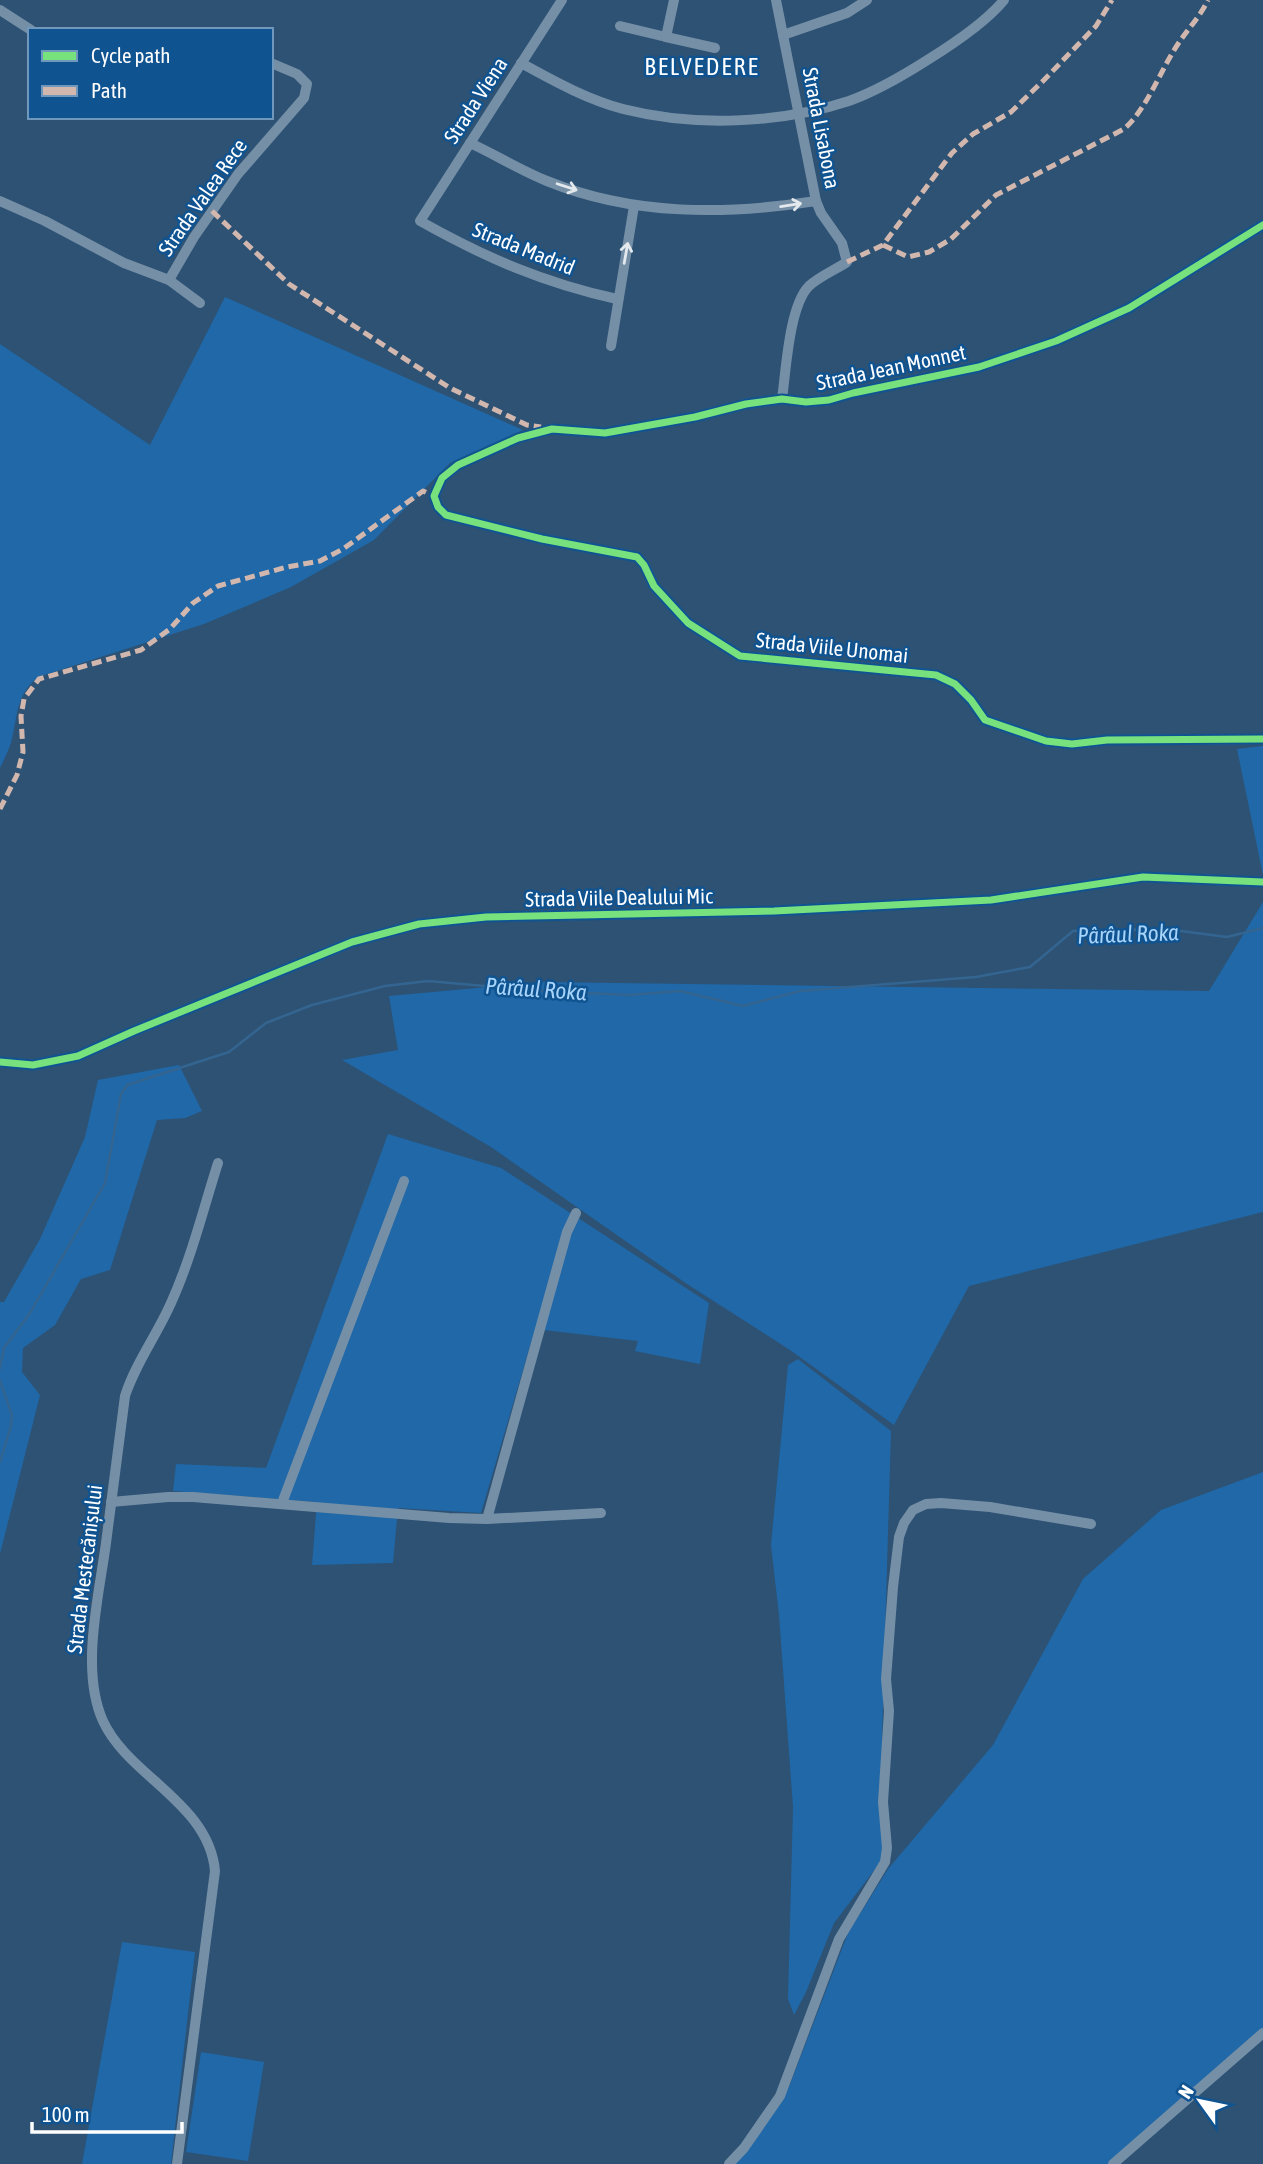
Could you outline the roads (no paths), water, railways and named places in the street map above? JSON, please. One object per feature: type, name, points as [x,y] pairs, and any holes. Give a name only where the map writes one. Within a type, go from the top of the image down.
[{"type":"street","name":"Strada Viena","points":[[420,221],[562,0]]},
{"type":"street","points":[[666,37],[674,0]]},
{"type":"street","name":"Strada Lisabona","points":[[776,0],[816,201],[842,243],[847,262],[808,287],[802,297],[794,319],[782,399]]},
{"type":"street","points":[[783,34],[847,13],[867,0]]},
{"type":"street","points":[[521,63],[570,90],[623,109],[686,119],[738,119],[800,113],[851,100],[902,77],[954,44],[1004,0]]},
{"type":"street","points":[[0,10],[28,28]]},
{"type":"street","points":[[620,26],[715,48]]},
{"type":"street","name":"Strada Valea Rece","points":[[169,280],[194,237],[238,174],[304,97],[307,84],[297,74],[273,64]]},
{"type":"street","points":[[470,143],[549,182],[634,206],[702,211],[770,208],[816,201]]},
{"type":"street","name":"Strada Valea Rece","points":[[0,201],[45,221],[124,263],[169,280],[200,303]]},
{"type":"street","points":[[611,346],[634,206]]},
{"type":"street","name":"Strada Madrid","points":[[420,221],[474,251],[529,274],[617,299]]},
{"type":"street","name":"Strada Jean Monnet","points":[[434,496],[442,478],[458,465],[518,438],[552,429],[605,433],[695,417],[746,404],[782,399],[806,402],[829,400],[979,367],[1056,341],[1129,307],[1263,225]]},
{"type":"street","name":"Strada Viile Unomai","points":[[434,496],[438,507],[446,515],[542,539],[637,557],[654,586],[688,623],[740,656],[936,675],[955,684],[985,720],[1046,741],[1072,744],[1107,740],[1263,738]]},
{"type":"street","name":"Strada Viile Dealului Mic","points":[[0,1062],[33,1065],[78,1056],[352,942],[419,924],[486,917],[774,911],[991,900],[1143,877],[1263,882]]},
{"type":"street","name":"Strada Mestecănișului","points":[[177,2164],[197,2020],[214,1862],[209,1842],[188,1813],[127,1754],[104,1724],[94,1679],[92,1648],[125,1396],[131,1377],[170,1306],[180,1281],[218,1163]]},
{"type":"street","points":[[282,1503],[404,1181]]},
{"type":"street","points":[[487,1519],[567,1232],[576,1213]]},
{"type":"street","points":[[111,1502],[168,1497],[487,1519],[601,1513]]},
{"type":"street","points":[[729,2164],[744,2148],[780,2096],[839,1939],[886,1862],[883,1802],[889,1711],[886,1679],[893,1587],[899,1536],[904,1523],[913,1510],[926,1504],[941,1503],[990,1507],[1091,1524]]},
{"type":"street","points":[[1113,2164],[1263,2033]]},
{"type":"waterway","name":"Pârâul Roka","points":[[0,1368],[4,1348],[30,1313],[105,1183],[121,1094],[127,1085],[229,1052],[266,1023],[312,1005],[385,986],[428,981],[540,991],[629,995],[680,991],[743,1006],[800,991],[976,977],[1030,967],[1073,931],[1166,929],[1227,937],[1263,928]]},
{"type":"waterway","name":"Pârâul Roka","points":[[0,1381],[12,1415],[0,1462]]},
{"type":"district","name":"BELVEDERE","points":[[702,66]]}]
